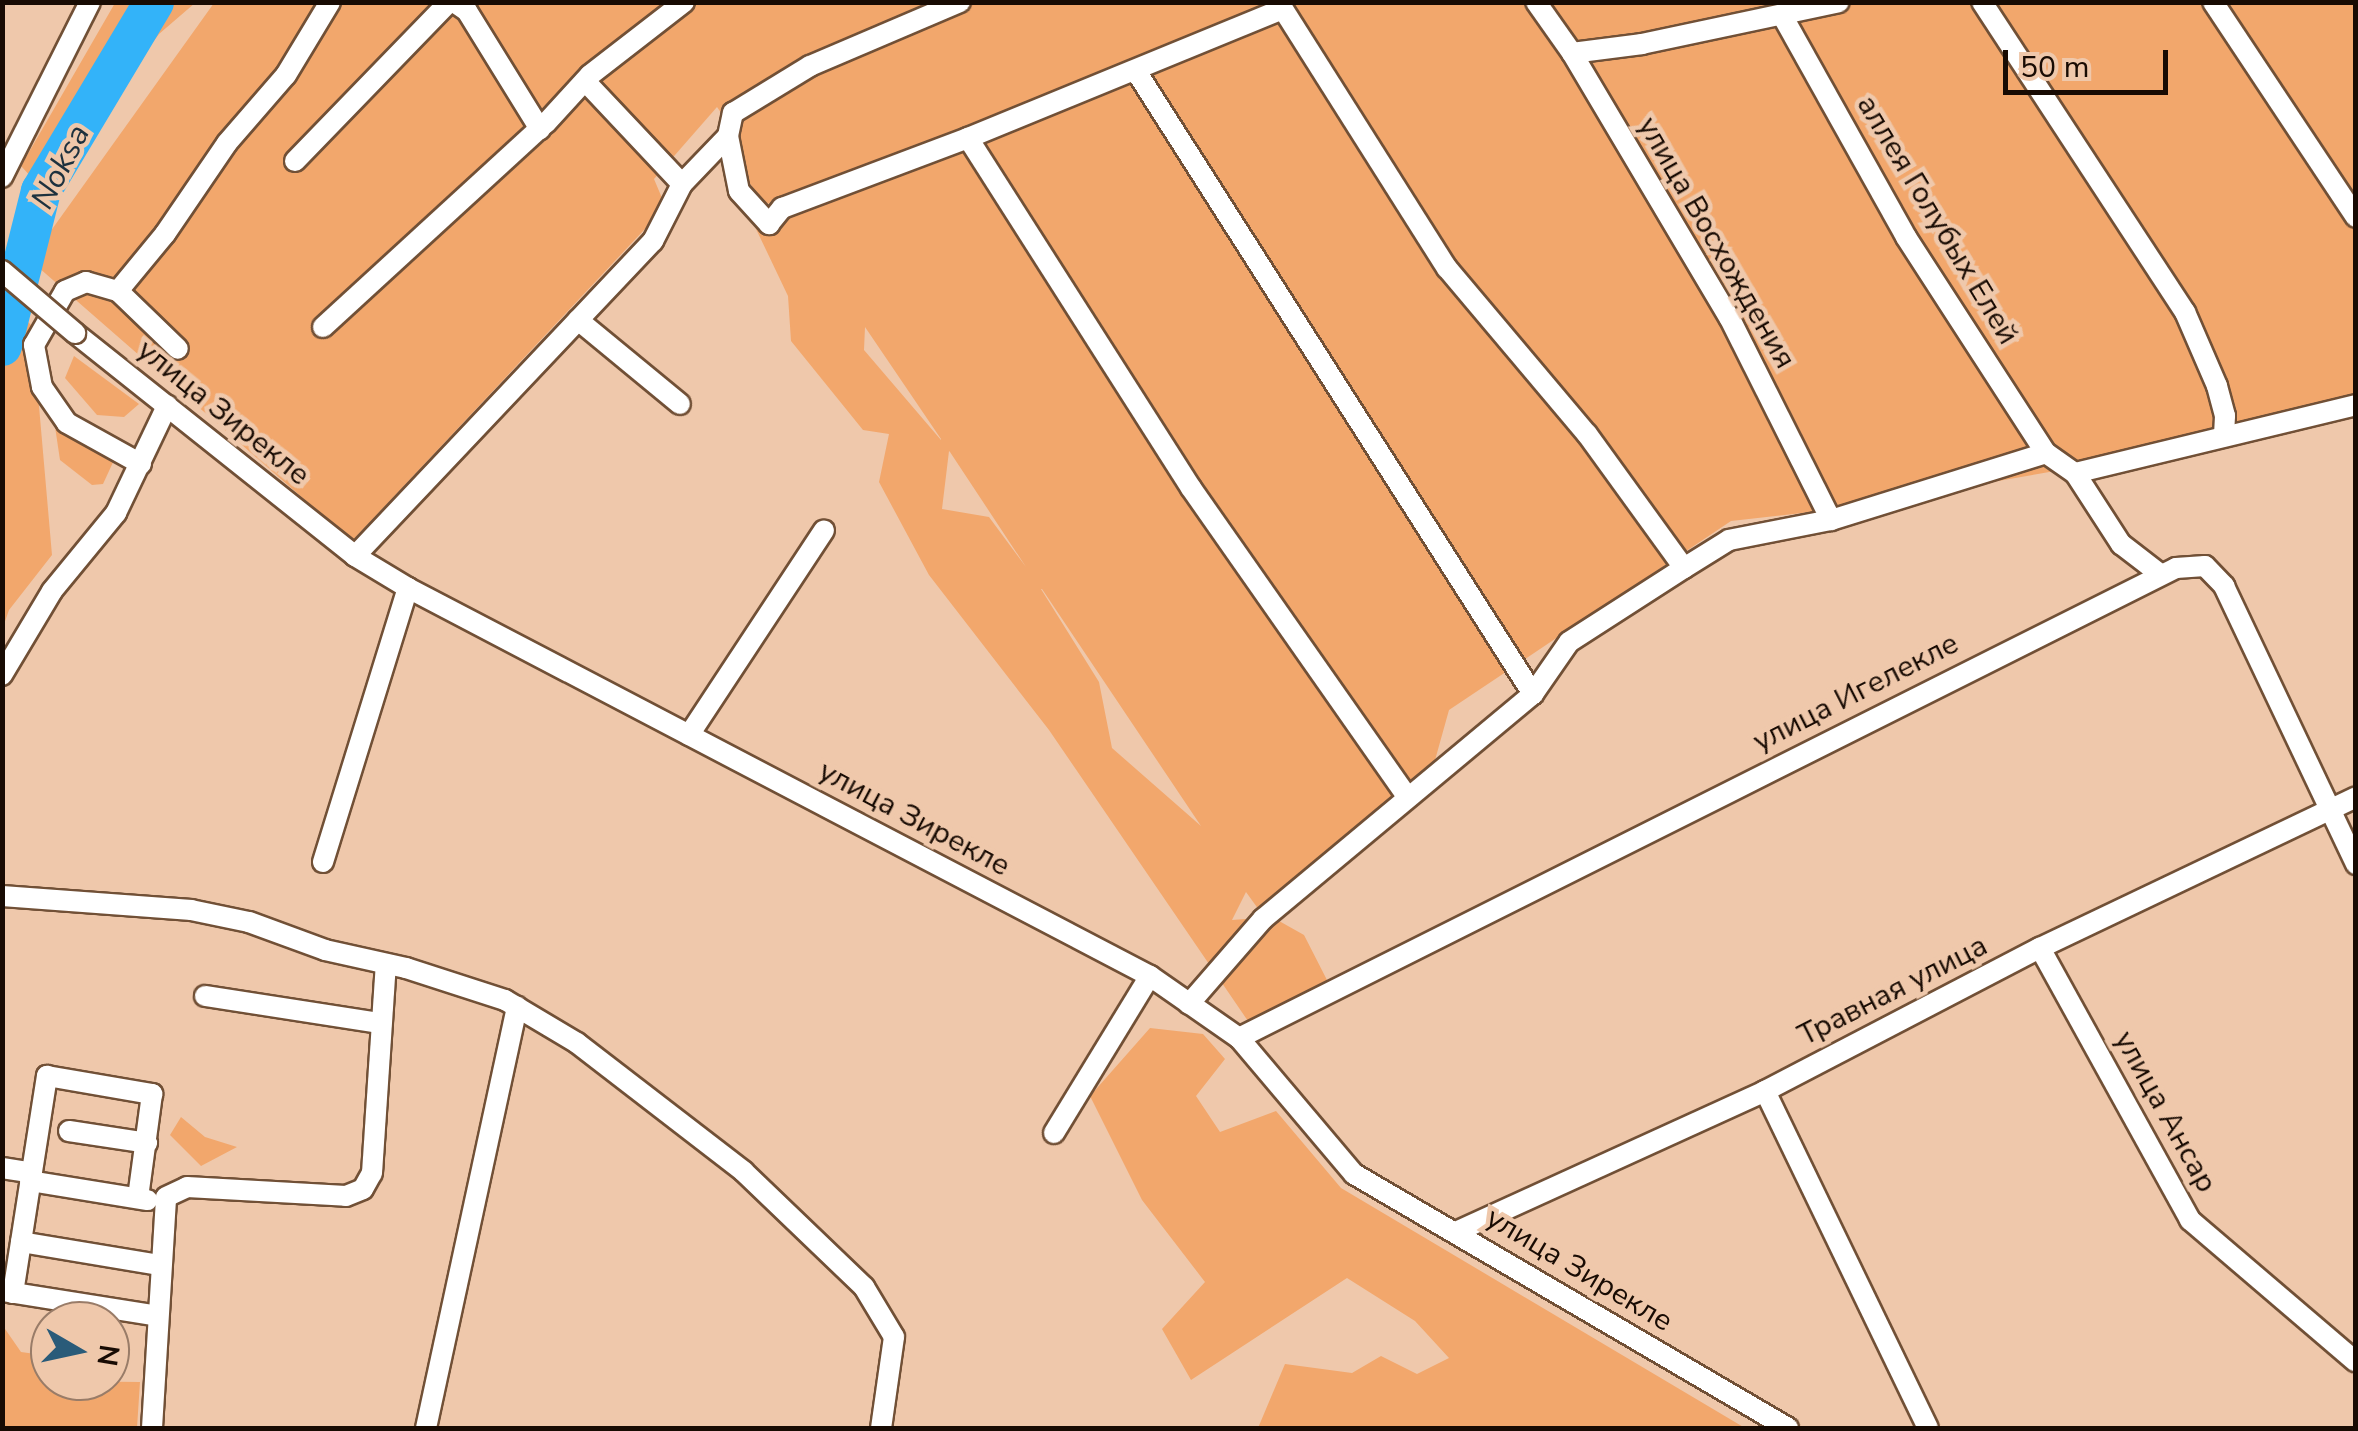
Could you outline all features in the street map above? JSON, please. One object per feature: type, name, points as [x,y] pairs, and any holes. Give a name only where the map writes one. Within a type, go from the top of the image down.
[{"type":"street","points":[[2,177],[90,2]]},
{"type":"street","points":[[118,290],[165,234],[227,143],[286,75],[330,2]]},
{"type":"street","points":[[296,162],[452,2],[467,10],[540,129]]},
{"type":"street","points":[[323,327],[540,129],[661,9],[684,2]]},
{"type":"street","points":[[960,2],[810,66],[733,113],[728,136],[739,192],[769,224],[782,208],[968,138],[1283,9],[1447,268],[1587,434],[1684,568]]},
{"type":"street","name":"улица Восхождения","points":[[1536,2],[1572,53],[1730,319],[1831,520]]},
{"type":"street","points":[[1572,53],[1839,2]]},
{"type":"street","points":[[1982,2],[2185,312],[2217,386],[2225,416],[2224,436]]},
{"type":"street","points":[[2213,2],[2356,217]]},
{"type":"street","name":"аллея Голубых Елей","points":[[1782,15],[1906,238],[2046,452],[2075,474],[2121,544],[2160,574]]},
{"type":"street","points":[[1136,71],[1533,694]]},
{"type":"street","points":[[585,81],[682,184]]},
{"type":"street","points":[[355,556],[653,242],[682,184],[728,136]]},
{"type":"street","points":[[968,138],[1190,488],[1408,798]]},
{"type":"street","name":"улица Зирекле","points":[[2,271],[355,556],[408,588],[1150,976],[1239,1038],[1354,1174],[1788,1428]]},
{"type":"street","points":[[141,464],[67,424],[42,387],[34,345],[65,291],[86,282],[118,290],[178,349]]},
{"type":"street","points":[[578,320],[680,404]]},
{"type":"street","points":[[2,676],[52,591],[116,513],[167,406]]},
{"type":"street","points":[[2075,474],[2356,406]]},
{"type":"street","points":[[1189,1004],[1263,918],[1533,694],[1569,642],[1729,540],[1831,520],[2046,452]]},
{"type":"street","points":[[689,735],[824,530]]},
{"type":"street","name":"улица Игелекле","points":[[1239,1038],[2160,574],[2205,566],[2224,586],[2356,864]]},
{"type":"street","points":[[323,862],[408,588]]},
{"type":"street","name":"Травная улица","points":[[1456,1232],[1766,1091],[2040,948],[2356,797]]},
{"type":"street","points":[[2,896],[217,914],[284,933],[324,950],[396,966],[517,1007],[576,1042],[742,1171],[864,1287],[894,1337],[881,1428]]},
{"type":"street","name":"улица Ансар","points":[[2040,948],[2190,1220],[2356,1362]]},
{"type":"street","points":[[152,1428],[164,1202],[179,1188],[346,1196],[363,1190],[372,1173],[380,1024],[396,966]]},
{"type":"street","points":[[1054,1133],[1150,976]]},
{"type":"street","points":[[205,996],[380,1024]]},
{"type":"street","points":[[426,1428],[517,1007]]},
{"type":"street","points":[[138,1198],[152,1094],[47,1076],[21,1242],[8,1292],[158,1316]]},
{"type":"street","points":[[1766,1091],[1928,1428]]},
{"type":"street","points":[[69,1131],[147,1143]]},
{"type":"street","points":[[2,1168],[164,1202]]},
{"type":"street","points":[[21,1242],[160,1264]]},
{"type":"shaded area","points":[[115,3],[195,3],[159,34],[74,146],[51,156],[34,180],[21,166]]},
{"type":"shaded area","points":[[214,3],[2355,3],[2355,408],[2055,471],[1837,509],[1731,521],[1449,710],[1432,771],[1259,910],[1246,892],[1232,920],[1272,917],[1304,935],[1328,982],[1250,1024],[1049,730],[929,575],[879,482],[889,434],[863,430],[791,341],[788,296],[747,210],[784,205],[763,203],[716,133],[726,120],[717,107],[654,179],[662,198],[659,214],[352,541],[30,260]],"holes":[[[865,327],[941,439],[941,440],[864,350]],[[949,451],[1026,567],[989,517],[942,509]],[[1041,589],[1201,826],[1112,748],[1099,682]]]},
{"type":"shaded area","points":[[3,297],[32,326],[52,555],[9,610],[3,627]]},
{"type":"shaded area","points":[[74,356],[139,404],[124,417],[97,415],[65,378]]},
{"type":"shaded area","points":[[54,420],[115,458],[103,484],[92,485],[60,460]]},
{"type":"shaded area","points":[[1150,1028],[1203,1034],[1225,1059],[1196,1096],[1220,1132],[1276,1111],[1341,1188],[1745,1428],[1258,1428],[1285,1364],[1352,1373],[1381,1356],[1417,1374],[1449,1358],[1415,1321],[1347,1278],[1191,1380],[1162,1329],[1205,1282],[1142,1200],[1090,1096]]},
{"type":"shaded area","points":[[181,1117],[205,1137],[237,1147],[201,1166],[170,1135]]},
{"type":"shaded area","points":[[3,1326],[21,1352],[30,1353],[30,1401],[130,1401],[130,1382],[140,1382],[137,1428],[3,1428]]},
{"type":"waterway","name":"Noksa","points":[[2,346],[41,191],[154,2]]}]
